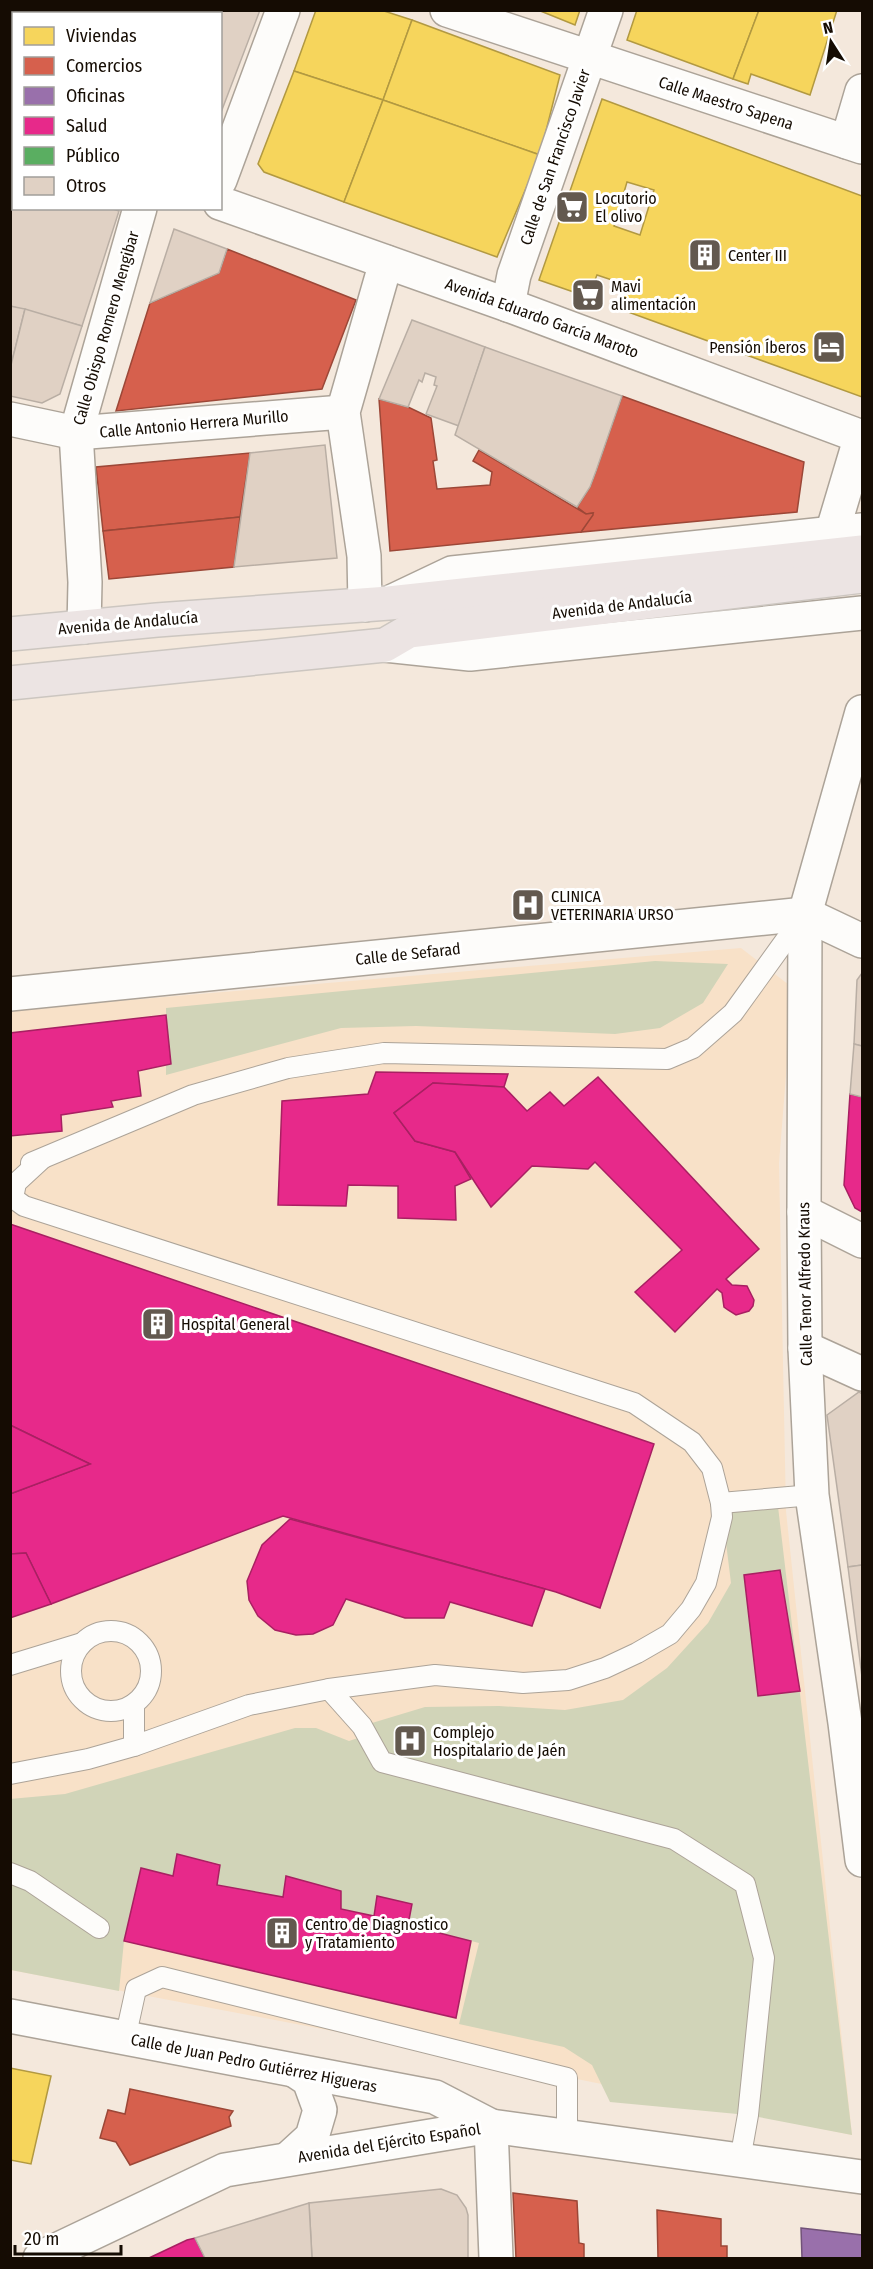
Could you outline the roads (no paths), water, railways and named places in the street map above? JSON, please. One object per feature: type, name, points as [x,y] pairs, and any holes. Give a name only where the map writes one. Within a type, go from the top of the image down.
[{"type":"main road","name":"Avenida de Andalucía","points":[[10,634],[377,604],[862,552]]},
{"type":"main road","name":"Avenida de Andalucía","points":[[10,683],[385,645],[409,631],[862,576]]},
{"type":"street","points":[[222,175],[284,10]]},
{"type":"street","name":"Calle Maestro Sapena","points":[[447,10],[855,144]]},
{"type":"street","name":"Calle de San Francisco Javier","points":[[508,305],[514,275],[606,10]]},
{"type":"street","points":[[855,144],[862,91]]},
{"type":"street","name":"Avenida Eduardo García Maroto","points":[[222,204],[508,305],[862,436]]},
{"type":"street","name":"Calle Obispo Romero Mengibar","points":[[84,627],[85,582],[76,433],[139,210]]},
{"type":"street","points":[[377,604],[364,556],[343,412],[386,262]]},
{"type":"street","name":"Calle Antonio Herrera Murillo","points":[[10,419],[76,433],[343,412]]},
{"type":"street","points":[[847,532],[862,436]]},
{"type":"street","name":"Avenida de Andalucía","points":[[377,604],[452,573],[847,532]]},
{"type":"street","name":"Avenida de Andalucía","points":[[385,645],[470,654],[862,613]]},
{"type":"street","name":"Calle Tenor Alfredo Kraus","points":[[862,712],[805,914],[804,1212],[805,1348],[812,1495],[862,1860]]},
{"type":"street","points":[[805,914],[862,941]]},
{"type":"street","name":"Calle de Sefarad","points":[[10,994],[805,914]]},
{"type":"street","points":[[804,1212],[862,1241]]},
{"type":"street","points":[[805,1348],[862,1374]]},
{"type":"street","name":"Calle de Juan Pedro Gutiérrez Higueras","points":[[10,2016],[435,2097],[491,2126]]},
{"type":"street","points":[[288,2159],[312,2137],[320,2110],[309,2080],[297,2072]]},
{"type":"street","points":[[491,2126],[496,2259]]},
{"type":"street","name":"Avenida del Ejército Español","points":[[40,2259],[225,2170],[491,2126],[862,2177]]},
{"type":"lane","points":[[10,1172],[193,1095],[288,1068],[384,1053],[667,1059],[693,1048],[733,1012],[805,914]]},
{"type":"lane","points":[[10,1774],[88,1759],[134,1746],[249,1705],[329,1689],[435,1675],[523,1683],[568,1680],[605,1668],[670,1634],[691,1609],[706,1583],[722,1517],[721,1503],[712,1468],[692,1442],[634,1403],[24,1206],[14,1198],[16,1183],[42,1159]]},
{"type":"lane","points":[[721,1503],[812,1495]]},
{"type":"lane","points":[[10,1665],[82,1643],[102,1631],[116,1631],[130,1635],[141,1643],[148,1655],[152,1669],[150,1682],[144,1695],[134,1704],[120,1710],[107,1711],[93,1707],[82,1698],[74,1687],[71,1664],[82,1643]]},
{"type":"lane","points":[[329,1689],[362,1726],[382,1762],[674,1839],[746,1884],[764,1958],[748,2115],[740,2160]]},
{"type":"lane","points":[[134,1704],[134,1746]]},
{"type":"lane","points":[[10,1873],[30,1881],[99,1928]]},
{"type":"lane","points":[[125,2039],[136,1989],[162,1977],[567,2078],[567,2136]]},
{"type":"place","name":"Locutorio El olivo","points":[[572,207]]},
{"type":"place","name":"Center III","points":[[705,255]]},
{"type":"place","name":"Mavi alimentación","points":[[588,295]]},
{"type":"place","name":"Pensión Íberos","points":[[829,347]]},
{"type":"place","name":"CLINICA VETERINARIA URSO","points":[[528,905]]},
{"type":"place","name":"Hospital General","points":[[158,1324]]},
{"type":"place","name":"Complejo Hospitalario de Jaén","points":[[410,1741]]},
{"type":"place","name":"Centro de Diagnostico y Tratamiento","points":[[282,1933]]}]
